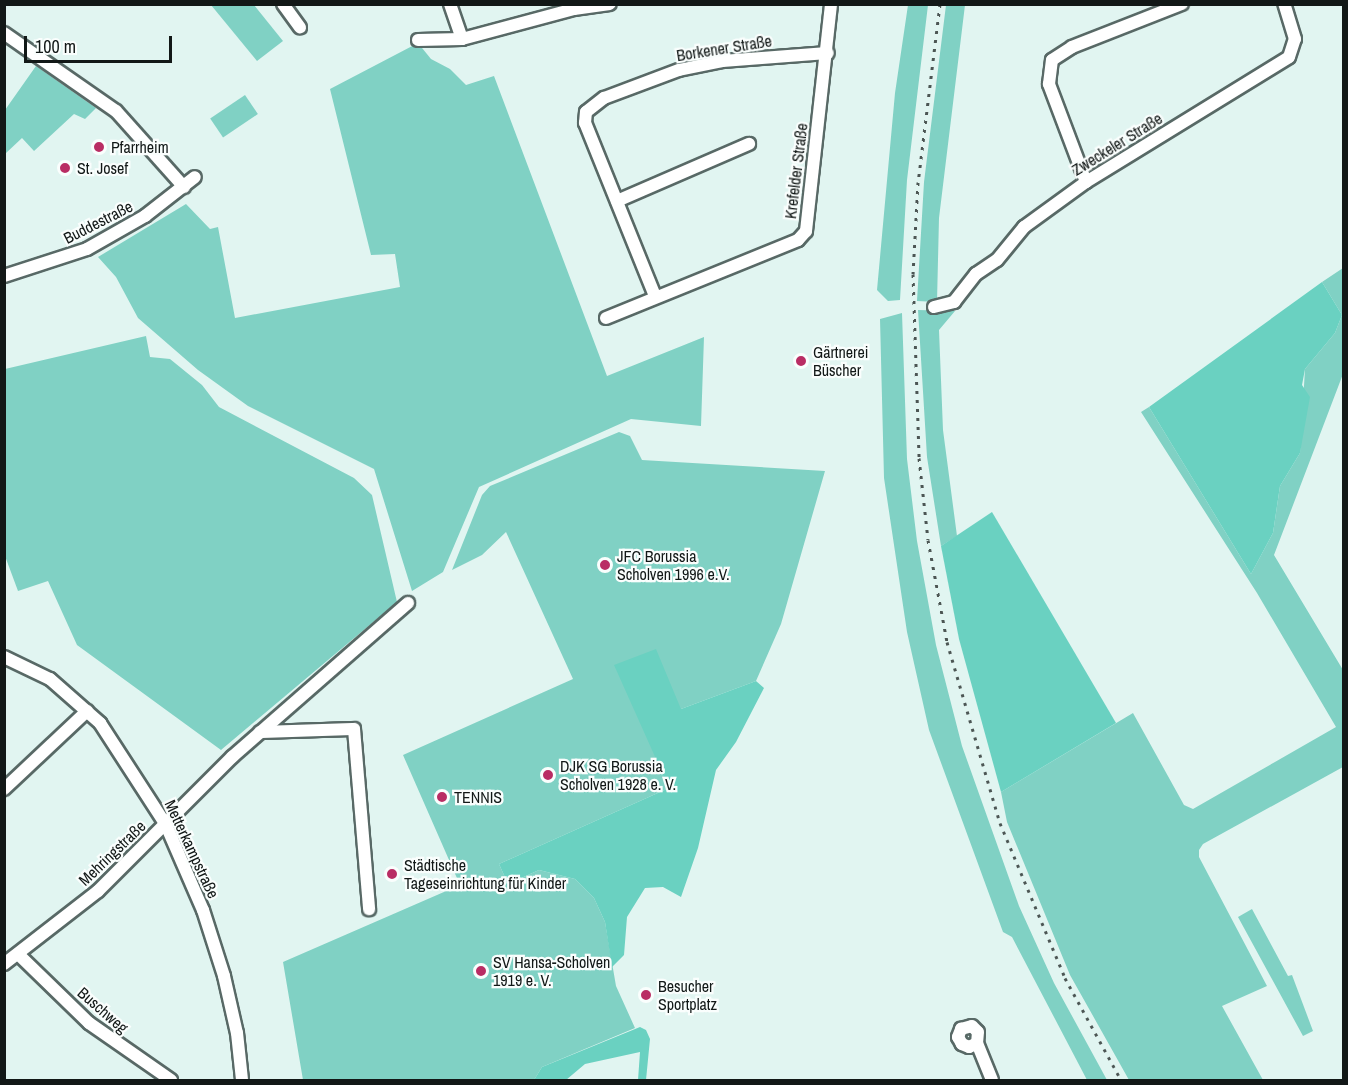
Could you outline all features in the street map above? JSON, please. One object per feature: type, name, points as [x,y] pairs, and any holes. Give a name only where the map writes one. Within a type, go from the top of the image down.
[{"type":"street","points":[[283,4],[300,27]]},
{"type":"street","points":[[450,4],[462,39]]},
{"type":"street","points":[[418,40],[462,39],[574,9],[610,4]]},
{"type":"street","name":"Krefelder Straße","points":[[606,318],[655,296],[798,240],[806,231],[828,53],[831,4]]},
{"type":"street","points":[[1086,182],[1049,84],[1053,60],[1072,47],[1182,4]]},
{"type":"street","name":"Zweckeler Straße","points":[[934,307],[954,303],[976,274],[997,260],[1024,227],[1086,182],[1289,57],[1295,39],[1284,4]]},
{"type":"street","points":[[4,33],[116,111],[184,187]]},
{"type":"street","name":"Borkener Straße","points":[[655,296],[584,120],[590,107],[604,98],[679,70],[722,62],[828,53]]},
{"type":"street","points":[[617,201],[749,144]]},
{"type":"street","name":"Buddestraße","points":[[4,276],[87,249],[145,216],[195,177]]},
{"type":"street","name":"Mehringstraße","points":[[4,964],[19,955],[98,891],[260,732],[408,603]]},
{"type":"street","name":"Metterkampstraße","points":[[4,657],[50,679],[87,711],[122,753],[165,825],[203,910],[224,976],[237,1033],[242,1080]]},
{"type":"street","points":[[4,789],[87,711]]},
{"type":"street","points":[[260,732],[354,729],[369,909]]},
{"type":"street","name":"Buschweg","points":[[19,955],[89,1023],[171,1080]]},
{"type":"street","points":[[976,1043],[992,1080]]},
{"type":"green space","points":[[211,5],[254,5],[283,41],[257,61]]},
{"type":"green space","points":[[908,5],[928,5],[907,180],[900,300],[888,301],[877,290],[895,93]]},
{"type":"green space","points":[[946,5],[965,5],[939,218],[937,302],[917,301],[924,182]]},
{"type":"green space","points":[[418,43],[431,59],[450,69],[466,85],[494,76],[607,376],[704,337],[701,426],[631,419],[479,487],[443,572],[412,591],[374,469],[248,406],[198,370],[138,318],[116,277],[98,257],[186,204],[210,229],[218,227],[235,318],[400,287],[395,254],[371,255],[330,89]]},
{"type":"green space","points":[[36,66],[96,108],[85,119],[74,114],[34,151],[22,138],[5,154],[5,110]]},
{"type":"green space","points":[[245,95],[258,114],[223,138],[210,118]]},
{"type":"green space","points":[[1343,268],[1343,374],[1274,555],[1343,670],[1343,767],[1203,844],[1199,850],[1199,857],[1267,986],[1222,1006],[1263,1080],[1129,1080],[1070,975],[1007,822],[1001,792],[1133,713],[1184,805],[1193,809],[1336,727],[1257,593],[1141,412],[1149,407],[1251,574],[1273,533],[1280,486],[1300,453],[1305,369],[1335,333],[1342,315],[1322,282]]},
{"type":"green space","points":[[1322,282],[1342,315],[1335,333],[1305,369],[1302,385],[1310,397],[1300,453],[1280,486],[1273,533],[1251,574],[1149,407]]},
{"type":"green space","points":[[918,310],[955,311],[939,330],[943,430],[957,536],[941,546],[927,457]]},
{"type":"green space","points":[[902,313],[907,459],[917,541],[936,645],[962,746],[1019,906],[1054,983],[1107,1080],[1087,1080],[1012,937],[1003,932],[929,730],[907,632],[884,478],[880,319]]},
{"type":"green space","points":[[146,336],[150,357],[170,359],[202,385],[219,407],[354,478],[372,495],[397,602],[221,750],[77,645],[48,581],[18,591],[5,556],[5,369]]},
{"type":"green space","points":[[619,432],[630,436],[642,460],[825,471],[781,624],[756,681],[681,709],[669,788],[499,864],[508,884],[539,870],[575,879],[594,898],[605,922],[616,986],[635,1028],[542,1067],[534,1080],[303,1080],[283,962],[460,885],[403,755],[573,679],[506,532],[482,555],[452,570],[482,495],[490,486]]},
{"type":"green space","points":[[992,512],[1116,723],[1001,792],[959,639],[941,546]]},
{"type":"green space","points":[[656,649],[681,709],[756,681],[764,688],[736,742],[716,770],[698,848],[681,897],[663,887],[645,888],[627,917],[624,955],[612,967],[605,922],[594,898],[575,879],[539,870],[508,884],[499,864],[669,788],[614,665]]},
{"type":"green space","points":[[1252,909],[1288,976],[1292,975],[1313,1031],[1303,1036],[1238,917]]},
{"type":"green space","points":[[640,1027],[646,1030],[650,1039],[646,1080],[638,1080],[640,1052],[585,1064],[566,1080],[534,1080],[542,1067]]},
{"type":"railway","points":[[940,4],[918,182],[913,274],[919,458],[928,540],[947,642],[1000,823],[1065,978],[1121,1080]]},
{"type":"place","name":"Pfarrheim","points":[[99,147]]},
{"type":"place","name":"St. Josef","points":[[65,168]]},
{"type":"place","name":"Gärtnerei Büscher","points":[[801,361]]},
{"type":"place","name":"JFC Borussia Scholven 1996 e.V.","points":[[605,565]]},
{"type":"place","name":"DJK SG Borussia Scholven 1928 e. V.","points":[[548,775]]},
{"type":"place","name":"TENNIS","points":[[442,797]]},
{"type":"place","name":"Städtische Tageseinrichtung für Kinder","points":[[392,874]]},
{"type":"place","name":"SV Hansa-Scholven 1919 e. V.","points":[[481,971]]},
{"type":"place","name":"Besucher Sportplatz","points":[[646,995]]}]
